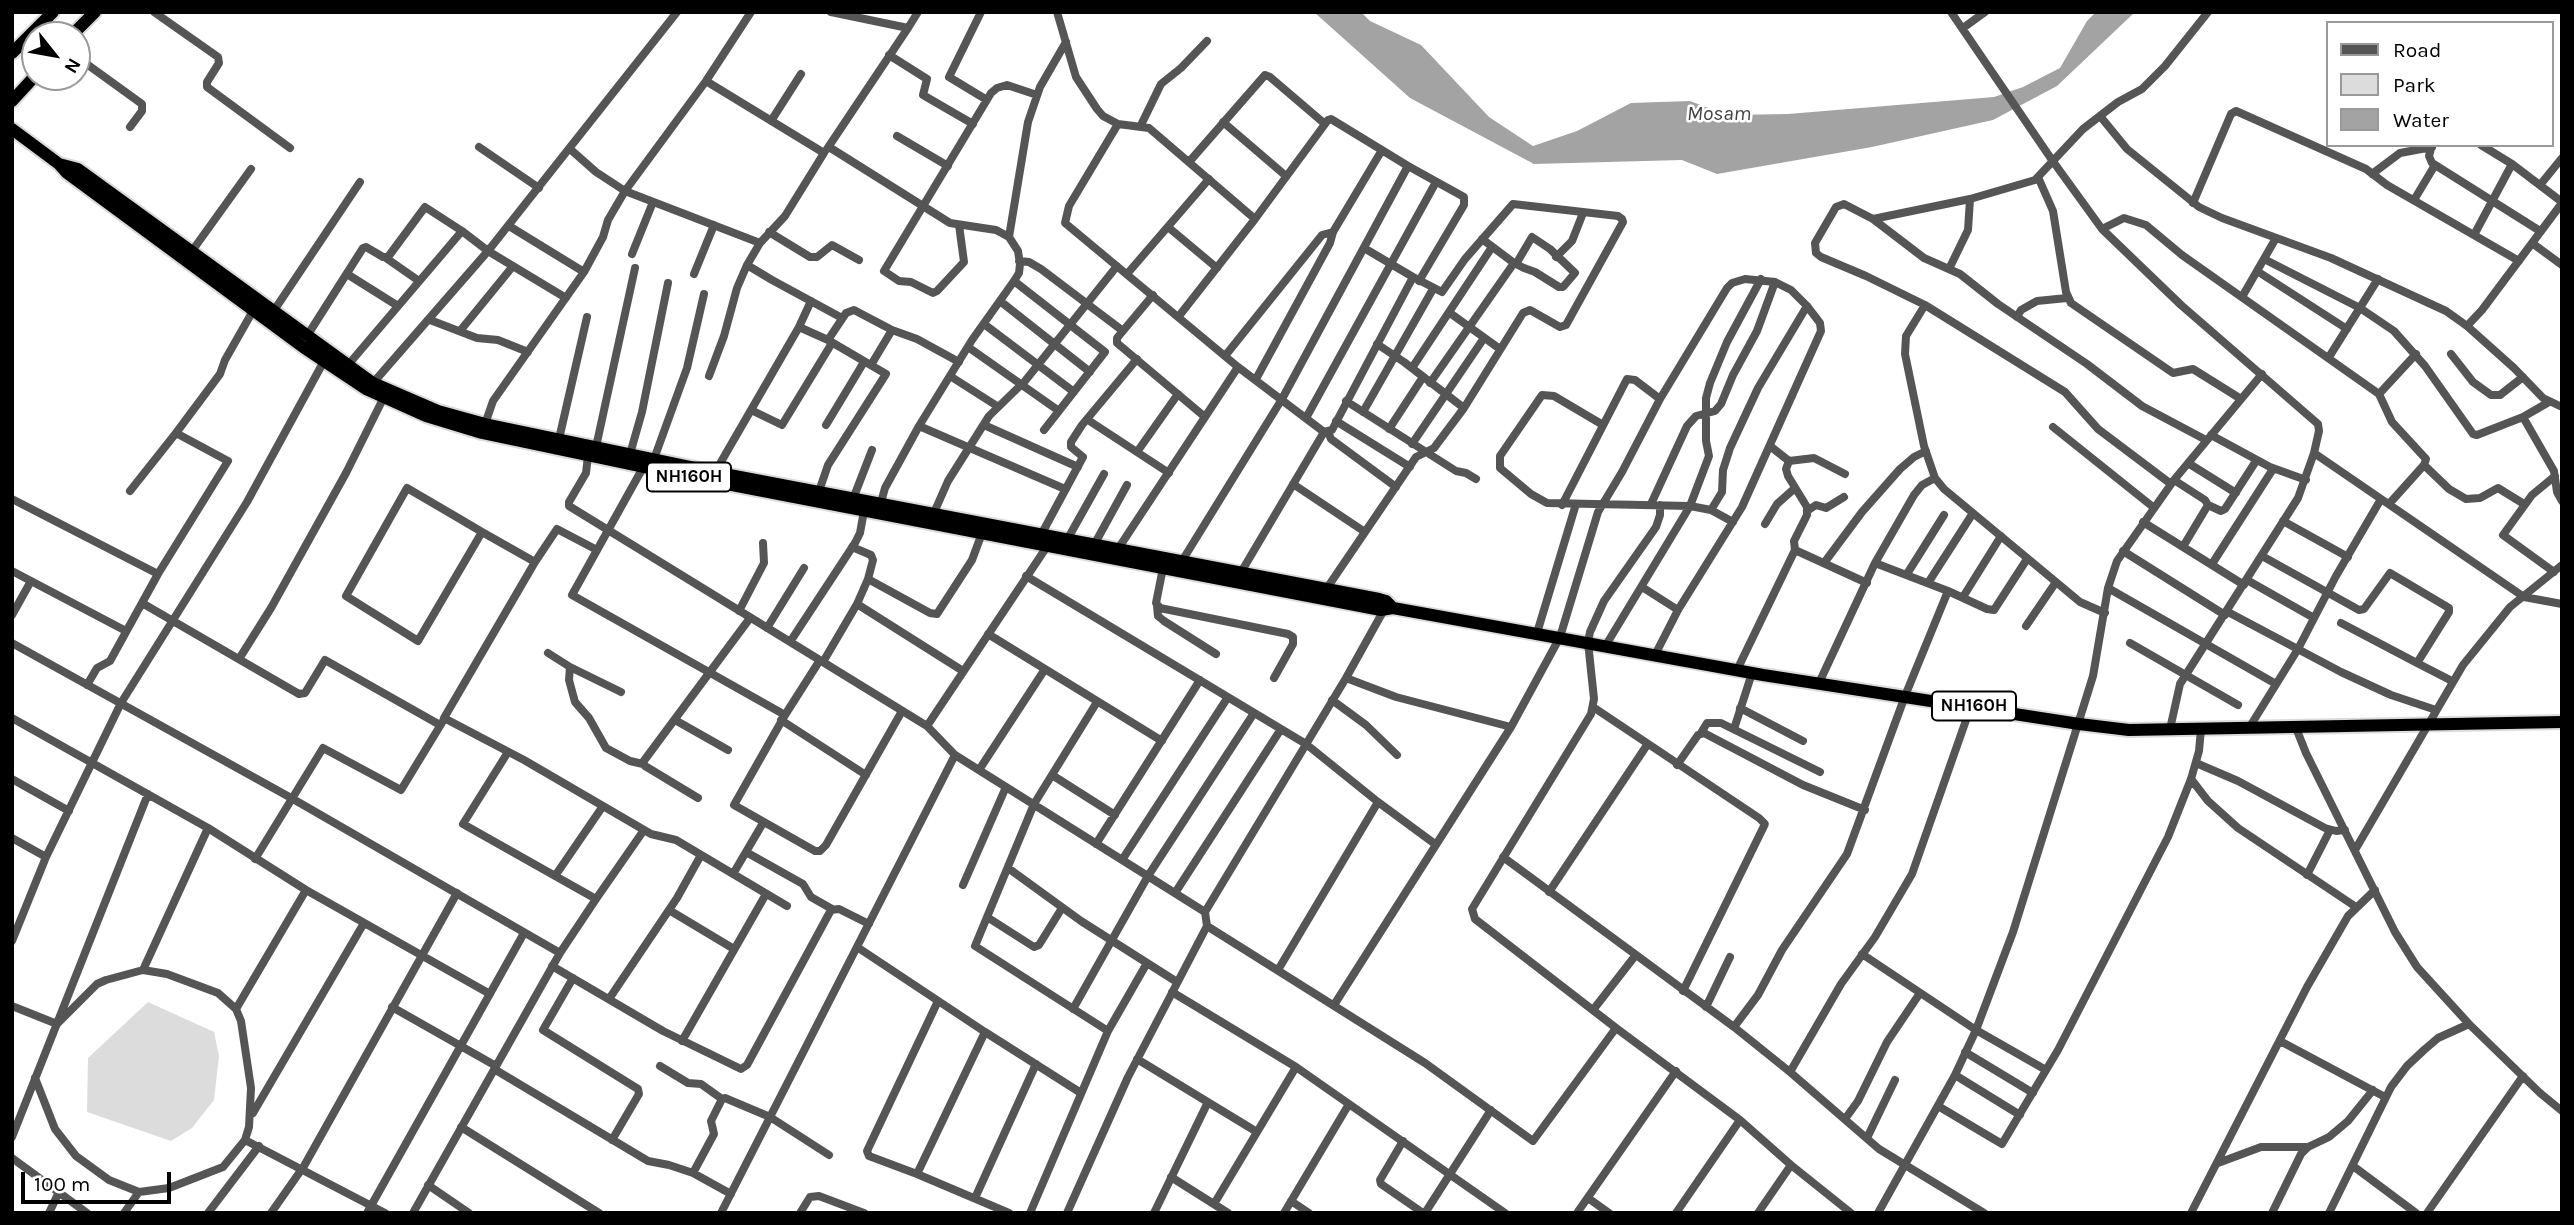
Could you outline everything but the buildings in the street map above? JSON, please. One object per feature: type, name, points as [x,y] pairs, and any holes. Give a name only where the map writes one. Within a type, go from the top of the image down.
[{"type":"highway","points":[[12,53],[53,12]]},
{"type":"highway","name":"NH160H","points":[[12,129],[60,164],[67,173],[254,309],[271,315],[307,336],[373,383],[484,429],[559,439],[592,452],[630,454],[648,462]]},
{"type":"highway","name":"NH160H","points":[[60,164],[78,169],[192,251],[324,361],[366,389],[426,416],[713,477],[817,496],[853,499],[879,509],[982,533],[1067,540],[1094,545],[1115,554],[1182,561],[1238,578]]},
{"type":"highway","name":"NH160H","points":[[817,496],[864,511],[879,509],[933,514],[1115,554],[1163,568],[1238,578],[1752,673],[2079,724],[2129,730],[2562,722]]},
{"type":"street","points":[[154,12],[218,57],[219,63],[206,82],[207,88],[290,148]]},
{"type":"street","points":[[373,383],[509,226],[677,12]]},
{"type":"street","points":[[484,429],[493,401],[584,272],[625,191],[706,81],[751,12]]},
{"type":"street","points":[[831,12],[908,28]]},
{"type":"street","points":[[709,376],[747,265],[760,243],[785,216],[822,155],[918,12]]},
{"type":"street","points":[[981,12],[949,77],[987,100]]},
{"type":"street","points":[[1057,12],[1076,77],[1103,116],[1118,124],[1149,128],[1255,219]]},
{"type":"street","points":[[1951,12],[2102,229],[2181,305],[2318,424],[2314,453],[2298,498],[2185,675],[2177,692],[2170,729]]},
{"type":"street","points":[[1963,28],[1985,12]]},
{"type":"street","points":[[1873,219],[1970,199],[2035,180],[2082,129],[2142,89],[2165,66],[2208,12]]},
{"type":"street","points":[[1009,237],[1028,122],[1037,95],[1066,41]]},
{"type":"street","points":[[1141,125],[1161,84],[1207,41]]},
{"type":"street","points":[[890,55],[927,79],[923,95],[973,124]]},
{"type":"street","points":[[91,67],[142,104],[142,111],[130,127]]},
{"type":"street","points":[[771,121],[801,74]]},
{"type":"street","points":[[1189,162],[1262,77],[1268,75],[1325,124]]},
{"type":"street","points":[[706,81],[824,153],[822,155]]},
{"type":"street","points":[[959,225],[964,262],[937,291],[933,293],[885,273],[884,269],[987,100],[997,88],[1007,85],[1037,95]]},
{"type":"street","points":[[2193,203],[2231,114],[2236,111],[2351,162],[2519,261]]},
{"type":"street","points":[[2101,116],[2127,149],[2193,203],[2222,218],[2331,258],[2434,305],[2467,326],[2549,402],[2562,407]]},
{"type":"street","points":[[1179,316],[1328,120],[1334,120],[1408,166],[1461,194],[1465,199],[1464,205],[1377,344],[1336,421],[1293,484],[1238,578]]},
{"type":"street","points":[[1223,122],[1286,176]]},
{"type":"street","points":[[1118,124],[1069,206],[1065,219],[1067,227],[1128,274],[1238,367],[1396,487]]},
{"type":"street","points":[[897,136],[948,166]]},
{"type":"street","points":[[479,147],[538,188]]},
{"type":"street","points":[[829,147],[950,223],[996,230],[1009,237],[1019,261],[1019,273],[968,346],[919,426],[885,488],[879,509]]},
{"type":"street","points":[[2372,174],[2400,153],[2427,147]]},
{"type":"street","points":[[2432,147],[2429,160],[2435,165],[2540,231]]},
{"type":"street","points":[[2467,326],[2562,203],[2512,164],[2484,147]]},
{"type":"street","points":[[570,149],[596,172],[625,191],[760,243]]},
{"type":"street","points":[[1256,379],[1330,243],[1333,232],[1382,150]]},
{"type":"street","points":[[2540,185],[2562,158]]},
{"type":"street","points":[[2474,235],[2512,164]]},
{"type":"street","points":[[2414,200],[2435,165]]},
{"type":"street","points":[[1182,561],[1282,399],[1408,166]]},
{"type":"street","points":[[192,251],[251,169]]},
{"type":"street","points":[[2038,177],[2053,211],[2067,298]]},
{"type":"street","points":[[1128,274],[1209,179]]},
{"type":"street","points":[[271,315],[360,182]]},
{"type":"street","points":[[1306,418],[1436,182]]},
{"type":"street","points":[[1950,269],[1968,230],[1970,199]]},
{"type":"street","points":[[632,254],[653,202]]},
{"type":"street","points":[[1324,594],[1416,457],[1434,448],[1464,408],[1527,310],[1560,327],[1566,326],[1623,222],[1618,216],[1513,204],[1465,259],[1442,292],[1364,247]]},
{"type":"street","points":[[2256,461],[2225,509],[2221,511],[2208,505],[2098,429],[2065,392],[1925,305],[1866,276],[1827,261],[1816,253],[1815,243],[1840,205],[1844,204],[1873,219],[1912,250],[1973,283],[2142,406],[2273,469],[2306,480]]},
{"type":"street","points":[[386,258],[425,207],[488,251],[566,298]]},
{"type":"street","points":[[1556,257],[1572,242],[1583,213]]},
{"type":"street","points":[[2102,229],[2124,218],[2146,225],[2182,255],[2379,394],[2392,422],[2426,459],[2424,465],[2385,502],[2347,557],[2298,649],[2249,728]]},
{"type":"street","points":[[694,274],[714,225]]},
{"type":"street","points":[[509,226],[584,272]]},
{"type":"street","points":[[1168,227],[1217,268]]},
{"type":"street","points":[[348,365],[462,231]]},
{"type":"street","points":[[769,232],[810,257],[817,257],[832,245],[859,260]]},
{"type":"street","points":[[1225,356],[1322,235],[1333,232]]},
{"type":"street","points":[[1389,429],[1470,327],[1515,264],[1532,237],[1550,249],[1575,273],[1561,288],[1535,272],[1515,264],[1482,239]]},
{"type":"street","points":[[2242,297],[2276,238]]},
{"type":"street","points":[[2532,243],[2562,265]]},
{"type":"street","points":[[307,336],[365,247],[419,281]]},
{"type":"street","points":[[1412,368],[1492,247]]},
{"type":"street","points":[[2263,259],[2360,308],[2394,331],[2416,354],[2473,434],[2477,435],[2523,417],[2549,402]]},
{"type":"street","points":[[1019,261],[1037,266],[1123,331]]},
{"type":"street","points":[[747,265],[842,318]]},
{"type":"street","points":[[460,331],[513,266]]},
{"type":"street","points":[[933,514],[948,481],[997,406],[1022,384],[1117,266]]},
{"type":"street","points":[[635,268],[592,452],[586,473],[568,504],[927,726],[956,755],[1205,912]]},
{"type":"street","points":[[2257,271],[2347,329]]},
{"type":"street","points":[[347,274],[398,306]]},
{"type":"street","points":[[1334,1005],[1511,727],[1560,636],[1586,545],[1602,503],[1622,472],[1660,399],[1727,288],[1732,283],[1745,279],[1775,282],[1791,290],[1807,306],[1820,323],[1821,331],[1770,446],[1732,522],[1678,610],[1655,654]]},
{"type":"street","points":[[1606,645],[1690,506],[1710,453],[1706,441],[1706,398],[1716,364],[1762,279]]},
{"type":"street","points":[[2329,357],[2378,279]]},
{"type":"street","points":[[1014,281],[1105,351],[1044,430]]},
{"type":"street","points":[[1775,282],[1757,331],[1721,404],[1715,411],[1696,416],[1687,426],[1655,504],[1660,515],[1656,527],[1604,601],[1588,642],[1593,707],[1475,902],[1472,914],[1592,1010],[1740,1120],[1851,1213]]},
{"type":"street","points":[[630,454],[642,412],[668,283]]},
{"type":"street","points":[[1363,412],[1433,289]]},
{"type":"street","points":[[704,294],[687,369],[648,462],[572,595],[710,673],[783,718],[866,775]]},
{"type":"street","points":[[1153,295],[1116,338],[1117,343],[1205,417]]},
{"type":"street","points":[[2017,317],[2021,310],[2037,301],[2067,298],[2173,373],[2193,369],[2241,399]]},
{"type":"street","points":[[713,477],[799,327],[811,301]]},
{"type":"street","points":[[1000,301],[1090,372]]},
{"type":"street","points":[[1925,305],[1904,341],[1907,371],[1917,403],[1926,452],[1935,478],[1944,489],[2027,559],[2080,601],[2105,613]]},
{"type":"street","points":[[1711,510],[1721,492],[1729,452],[1764,375],[1807,306]]},
{"type":"street","points":[[130,491],[220,374],[254,309]]},
{"type":"street","points":[[751,410],[782,425],[848,311],[854,310],[959,362]]},
{"type":"street","points":[[1450,313],[1500,349]]},
{"type":"street","points":[[559,439],[587,317]]},
{"type":"street","points":[[430,320],[477,338],[498,340],[528,352]]},
{"type":"street","points":[[984,324],[1074,392]]},
{"type":"street","points":[[799,327],[830,341],[886,374],[834,456],[817,496]]},
{"type":"street","points":[[826,425],[891,330]]},
{"type":"street","points":[[1412,444],[1484,338]]},
{"type":"street","points":[[1377,344],[1464,408]]},
{"type":"street","points":[[968,346],[1059,411]]},
{"type":"street","points":[[2379,394],[2416,354]]},
{"type":"street","points":[[2451,354],[2473,382],[2491,395],[2500,395],[2523,377]]},
{"type":"street","points":[[927,726],[1026,576],[1082,456],[1070,444],[1137,359]]},
{"type":"street","points":[[12,941],[46,857],[121,704],[247,502],[324,361]]},
{"type":"street","points":[[1115,554],[1238,367]]},
{"type":"street","points":[[1878,1213],[1955,1075],[1976,1030],[2013,932],[2097,660],[2111,574],[2123,551],[2172,482],[2262,373]]},
{"type":"street","points":[[950,376],[997,406]]},
{"type":"street","points":[[1562,505],[1627,379],[1635,380],[1660,399]]},
{"type":"street","points":[[1137,452],[1178,394]]},
{"type":"street","points":[[1603,425],[1554,396],[1542,395],[1500,456],[1500,468],[1547,503],[1690,506],[1711,510],[1732,522]]},
{"type":"street","points":[[239,659],[271,608],[384,397]]},
{"type":"street","points":[[1346,401],[1424,452],[1456,471],[1476,479]]},
{"type":"street","points":[[2523,417],[2555,476],[2558,496],[2562,501]]},
{"type":"street","points":[[1088,420],[1169,473]]},
{"type":"street","points":[[1336,421],[1409,467]]},
{"type":"street","points":[[984,425],[1078,467]]},
{"type":"street","points":[[919,426],[1065,489]]},
{"type":"street","points":[[2053,427],[2153,508]]},
{"type":"street","points":[[87,685],[99,666],[110,661],[158,575],[228,461],[176,433]]},
{"type":"street","points":[[1770,446],[1789,461],[1814,458],[1845,474]]},
{"type":"street","points":[[853,499],[872,450]]},
{"type":"street","points":[[1710,453],[1729,452]]},
{"type":"street","points":[[1824,562],[1862,512],[1900,469],[1914,457],[1926,452]]},
{"type":"street","points":[[2314,453],[2524,597],[2562,604]]},
{"type":"street","points":[[1789,461],[1786,473],[1807,510]]},
{"type":"street","points":[[2188,463],[2236,493]]},
{"type":"street","points":[[2424,465],[2449,489],[2466,499],[2480,498],[2498,488],[2524,504]]},
{"type":"street","points":[[2212,564],[2273,469]]},
{"type":"street","points":[[1067,540],[1104,474]]},
{"type":"street","points":[[2554,572],[2504,538],[2504,533],[2524,504],[2555,476]]},
{"type":"street","points":[[1819,683],[1875,563],[1914,495],[1923,485],[1935,478]]},
{"type":"street","points":[[1293,484],[1365,532]]},
{"type":"street","points":[[1094,545],[1127,485]]},
{"type":"street","points":[[482,531],[418,641],[346,596],[407,488],[482,531],[535,562]]},
{"type":"street","points":[[1765,524],[1777,504],[1794,488]]},
{"type":"street","points":[[1738,670],[1794,550],[1794,541],[1807,510],[1816,505],[1825,508],[1844,497]]},
{"type":"street","points":[[12,499],[158,575]]},
{"type":"street","points":[[1537,633],[1576,504]]},
{"type":"street","points":[[2183,545],[2208,505]]},
{"type":"street","points":[[790,642],[860,533],[864,511]]},
{"type":"street","points":[[1928,583],[1973,513]]},
{"type":"street","points":[[1906,574],[1944,515]]},
{"type":"street","points":[[2283,521],[2347,557]]},
{"type":"street","points":[[2143,522],[2212,564],[2314,618]]},
{"type":"street","points":[[255,859],[323,748],[401,790],[557,529],[597,550]]},
{"type":"street","points":[[868,579],[930,613],[937,614],[972,561],[982,533]]},
{"type":"street","points":[[1963,597],[2001,536]]},
{"type":"street","points":[[739,611],[764,564],[763,544]]},
{"type":"street","points":[[852,547],[872,558],[868,579],[857,604],[783,718],[734,804],[763,823],[815,851],[820,851],[826,845],[902,711]]},
{"type":"street","points":[[1794,550],[1867,583]]},
{"type":"street","points":[[2123,551],[2227,613],[2391,695],[2436,710]]},
{"type":"street","points":[[2262,556],[2362,611],[2390,573],[2448,608],[2449,612],[2417,663]]},
{"type":"street","points":[[1875,563],[1994,610],[2027,559]]},
{"type":"street","points":[[2355,850],[2452,681],[2510,607],[2562,565]]},
{"type":"street","points":[[767,628],[804,568]]},
{"type":"street","points":[[1163,568],[1158,616],[1216,654]]},
{"type":"street","points":[[12,571],[126,631]]},
{"type":"street","points":[[1026,576],[1306,744],[1435,844]]},
{"type":"street","points":[[12,615],[31,581]]},
{"type":"street","points":[[2026,626],[2056,582]]},
{"type":"street","points":[[1642,587],[1678,610]]},
{"type":"street","points":[[2108,588],[2276,684]]},
{"type":"street","points":[[1734,1027],[1758,995],[1782,950],[1843,862],[1865,810],[1905,696],[1948,591]]},
{"type":"street","points":[[142,603],[302,695],[325,660],[442,722],[508,752],[644,830],[676,840],[787,906]]},
{"type":"street","points":[[857,604],[963,671]]},
{"type":"street","points":[[1157,606],[1291,635],[1293,644],[1274,678]]},
{"type":"street","points":[[1067,1213],[1137,1059],[1207,926],[1205,912],[1388,606]]},
{"type":"street","points":[[643,764],[750,618]]},
{"type":"street","points":[[2341,623],[2452,681]]},
{"type":"street","points":[[988,634],[1162,741]]},
{"type":"street","points":[[12,643],[293,799],[560,953]]},
{"type":"street","points":[[2130,643],[2238,705]]},
{"type":"street","points":[[548,653],[621,692]]},
{"type":"street","points":[[570,667],[570,686],[575,702],[589,718],[601,741],[612,752],[643,764],[698,798]]},
{"type":"street","points":[[979,770],[1045,669]]},
{"type":"street","points":[[1734,729],[1752,673]]},
{"type":"street","points":[[1346,678],[1396,698],[1511,727]]},
{"type":"street","points":[[1097,844],[1200,680]]},
{"type":"street","points":[[1122,860],[1228,697]]},
{"type":"street","points":[[1332,700],[1366,725],[1397,755]]},
{"type":"street","points":[[1097,702],[1034,804],[975,946],[1108,1031]]},
{"type":"street","points":[[1790,1072],[1841,984],[1912,874],[1971,706]]},
{"type":"street","points":[[1593,707],[1765,824],[1683,991]]},
{"type":"street","points":[[1740,708],[1803,741]]},
{"type":"street","points":[[1073,1009],[1148,876],[1254,713]]},
{"type":"street","points":[[12,718],[208,828],[306,890],[490,994]]},
{"type":"street","points":[[675,720],[728,750]]},
{"type":"street","points":[[1677,765],[1707,723],[1712,722],[1734,729],[1820,772]]},
{"type":"street","points":[[2296,727],[2306,753],[2395,932],[2417,967],[2469,1024],[2562,1111]]},
{"type":"street","points":[[1175,893],[1282,729]]},
{"type":"street","points":[[1938,1106],[2002,1144],[2046,1070],[2168,837],[2191,779],[2201,729]]},
{"type":"street","points":[[1701,733],[1803,785],[1865,810]]},
{"type":"street","points":[[1549,892],[1647,745]]},
{"type":"street","points":[[508,752],[463,824],[596,898]]},
{"type":"street","points":[[720,1213],[956,755]]},
{"type":"street","points":[[2196,762],[2330,830],[2345,830]]},
{"type":"street","points":[[1052,775],[1115,815]]},
{"type":"street","points":[[12,779],[69,811]]},
{"type":"street","points":[[2191,779],[2226,819],[2356,907]]},
{"type":"street","points":[[962,885],[1006,787]]},
{"type":"street","points":[[12,1137],[148,794]]},
{"type":"street","points":[[1278,970],[1378,802]]},
{"type":"street","points":[[555,876],[603,806]]},
{"type":"street","points":[[733,874],[763,823]]},
{"type":"street","points":[[143,970],[208,828]]},
{"type":"street","points":[[413,1213],[552,966],[644,830]]},
{"type":"street","points":[[2306,875],[2330,830]]},
{"type":"street","points":[[12,838],[46,857]]},
{"type":"street","points":[[746,852],[803,884],[811,897],[869,925]]},
{"type":"street","points":[[609,999],[669,910],[701,855]]},
{"type":"street","points":[[1503,858],[1734,1027],[1904,1166],[1983,1213]]},
{"type":"street","points":[[1008,868],[1062,908],[1177,982]]},
{"type":"street","points":[[236,1009],[306,890]]},
{"type":"street","points":[[2192,1213],[2314,975],[2348,916],[2375,890]]},
{"type":"street","points":[[271,1213],[303,1168],[457,893]]},
{"type":"street","points":[[682,1041],[766,894]]},
{"type":"street","points":[[987,917],[1034,947],[1039,945],[1062,908]]},
{"type":"street","points":[[552,966],[682,1041],[736,1068],[744,1068],[832,909]]},
{"type":"street","points":[[669,910],[734,950]]},
{"type":"street","points":[[36,1078],[55,1129],[76,1156],[109,1180],[139,1192],[169,1188],[223,1167],[245,1140],[251,1116],[364,923]]},
{"type":"street","points":[[1207,926],[1425,1063],[1533,1141],[1616,1028]]},
{"type":"street","points":[[370,1209],[524,933]]},
{"type":"street","points":[[857,947],[1081,1093]]},
{"type":"street","points":[[1862,954],[1976,1030],[2046,1070]]},
{"type":"street","points":[[1592,1010],[1634,956]]},
{"type":"street","points":[[1706,1007],[1730,957]]},
{"type":"street","points":[[1030,1213],[1108,1031],[1147,963]]},
{"type":"street","points":[[57,1024],[97,984],[143,970],[167,974],[208,988],[229,1001],[241,1021],[251,1116]]},
{"type":"street","points":[[573,978],[543,1030],[638,1089],[639,1094],[612,1140]]},
{"type":"street","points":[[1172,992],[1296,1067],[1505,1213]]},
{"type":"street","points":[[1845,1119],[1858,1101],[1887,1042],[1920,993]]},
{"type":"street","points":[[938,1001],[867,1151],[869,1156],[1009,1213]]},
{"type":"street","points":[[12,1006],[57,1024]]},
{"type":"street","points":[[393,1007],[648,1161],[693,1173],[731,1194]]},
{"type":"street","points":[[2329,1213],[2385,1097],[2407,1066],[2438,1038],[2469,1024]]},
{"type":"street","points":[[917,1174],[985,1032]]},
{"type":"street","points":[[2280,1041],[2385,1097]]},
{"type":"street","points":[[1965,1052],[2033,1093]]},
{"type":"street","points":[[1137,1059],[1257,1132]]},
{"type":"street","points":[[975,1198],[1036,1065]]},
{"type":"street","points":[[660,1066],[688,1083],[701,1084],[722,1099],[729,1099],[770,1118],[829,1155]]},
{"type":"street","points":[[1214,1204],[1296,1067]]},
{"type":"street","points":[[1577,1213],[1676,1071]]},
{"type":"street","points":[[1955,1075],[2020,1115]]},
{"type":"street","points":[[2427,1213],[2522,1076]]},
{"type":"street","points":[[1867,1138],[1895,1080]]},
{"type":"street","points":[[2218,1163],[2261,1147],[2308,1147],[2329,1137],[2348,1121],[2373,1090]]},
{"type":"street","points":[[693,1173],[712,1138],[714,1132],[711,1121],[722,1099]]},
{"type":"street","points":[[1154,1213],[1208,1102]]},
{"type":"street","points":[[1284,1213],[1349,1104]]},
{"type":"street","points":[[1403,1141],[1380,1182],[1424,1213],[1491,1110]]},
{"type":"street","points":[[1676,1213],[1740,1120]]},
{"type":"street","points":[[461,1127],[600,1213]]},
{"type":"street","points":[[245,1140],[303,1168],[370,1209],[385,1213]]},
{"type":"street","points":[[208,1213],[259,1146]]},
{"type":"street","points":[[2272,1213],[2294,1166],[2308,1147]]},
{"type":"street","points":[[12,1158],[87,1213]]},
{"type":"street","points":[[1758,1213],[1791,1165]]},
{"type":"street","points":[[2353,1166],[2416,1213]]},
{"type":"street","points":[[1171,1177],[1228,1213]]},
{"type":"street","points":[[428,1185],[469,1213]]},
{"type":"street","points":[[49,1213],[58,1192]]},
{"type":"street","points":[[124,1213],[139,1192]]},
{"type":"street","points":[[800,1213],[810,1197],[819,1195],[864,1213]]},
{"type":"street","points":[[1588,1198],[1609,1213]]},
{"type":"street","points":[[1291,1201],[1309,1213]]},
{"type":"green space","points":[[148,1002],[214,1032],[219,1056],[214,1100],[192,1128],[171,1141],[87,1112],[88,1058]]},
{"type":"water","name":"Mosam","points":[[1314,12],[1361,12],[1370,21],[1421,45],[1489,117],[1533,146],[1577,131],[1631,103],[1690,101],[1727,115],[1788,114],[1994,97],[2023,87],[2060,68],[2087,21],[2096,12],[2135,12],[2057,86],[1993,120],[1872,147],[1717,174],[1682,160],[1534,164],[1410,98]]}]
